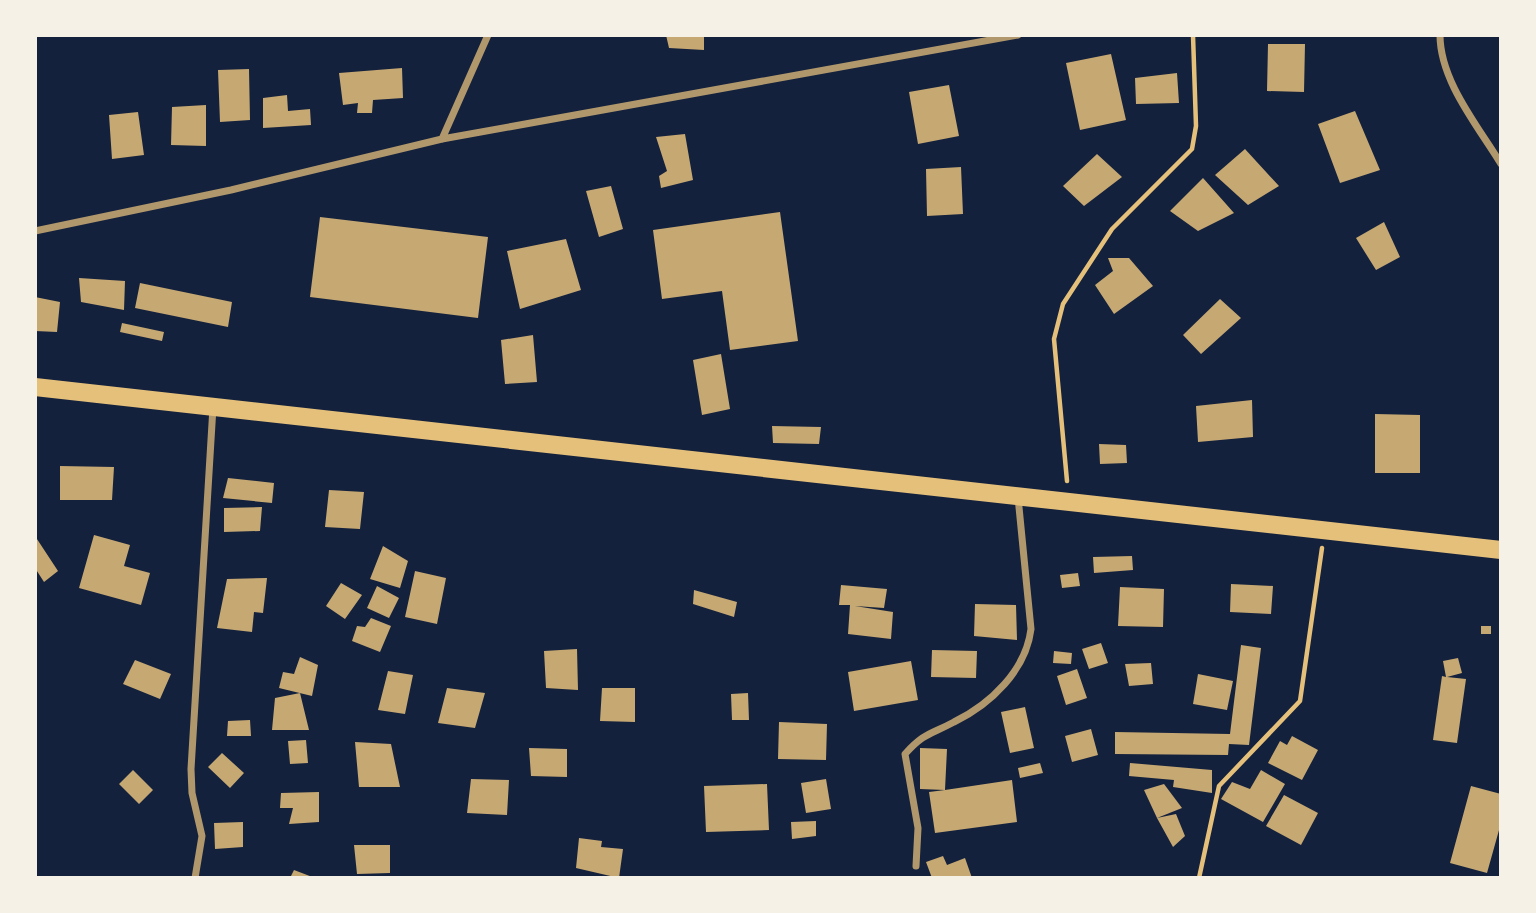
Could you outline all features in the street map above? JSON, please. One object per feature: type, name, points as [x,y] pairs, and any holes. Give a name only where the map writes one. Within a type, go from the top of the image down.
[{"type":"highway","points":[[35,387],[1501,550]]},
{"type":"street","points":[[442,139],[488,35]]},
{"type":"street","points":[[35,231],[230,190],[442,139],[1018,35]]},
{"type":"street","points":[[1440,35],[1440,46],[1450,78],[1501,163]]},
{"type":"street","points":[[195,878],[202,836],[191,769],[213,406]]},
{"type":"street","points":[[916,866],[918,828],[905,754],[922,735],[956,722],[1009,682],[1028,647],[1031,629],[1018,496]]},
{"type":"path","points":[[1069,501],[1054,340],[1063,303],[1112,229],[1192,149],[1196,126],[1193,35]]},
{"type":"path","points":[[1199,878],[1219,786],[1300,701],[1325,529]]},
{"type":"building","points":[[666,35],[704,35],[704,50],[669,48]]},
{"type":"building","points":[[1268,44],[1305,44],[1304,92],[1267,91]]},
{"type":"building","points":[[1111,54],[1126,120],[1080,130],[1066,63]]},
{"type":"building","points":[[402,68],[403,98],[373,100],[372,113],[357,113],[358,103],[343,105],[339,73]]},
{"type":"building","points":[[249,69],[250,120],[220,122],[218,70]]},
{"type":"building","points":[[1177,73],[1179,103],[1136,104],[1135,78]]},
{"type":"building","points":[[949,85],[959,136],[918,144],[909,92]]},
{"type":"building","points":[[287,95],[288,111],[310,109],[311,125],[263,128],[263,98]]},
{"type":"building","points":[[206,105],[206,146],[171,145],[172,107]]},
{"type":"building","points":[[1355,111],[1380,170],[1340,183],[1318,124]]},
{"type":"building","points":[[138,112],[144,155],[112,159],[109,115]]},
{"type":"building","points":[[685,134],[693,180],[661,188],[659,176],[667,171],[656,137]]},
{"type":"building","points":[[1245,149],[1279,186],[1248,205],[1215,175]]},
{"type":"building","points":[[1097,154],[1122,177],[1084,206],[1063,186]]},
{"type":"building","points":[[961,167],[963,214],[927,216],[926,169]]},
{"type":"building","points":[[1203,178],[1234,213],[1198,231],[1170,211]]},
{"type":"building","points":[[611,186],[623,229],[599,237],[586,191]]},
{"type":"building","points":[[780,212],[798,341],[730,350],[722,291],[662,299],[653,230]]},
{"type":"building","points":[[320,217],[488,237],[478,318],[310,297]]},
{"type":"building","points":[[1384,222],[1400,257],[1376,270],[1356,238]]},
{"type":"building","points":[[566,239],[581,290],[520,309],[507,251]]},
{"type":"building","points":[[1108,258],[1129,258],[1153,286],[1114,314],[1095,285],[1113,271]]},
{"type":"building","points":[[79,278],[125,281],[124,310],[81,302]]},
{"type":"building","points":[[140,283],[232,302],[228,327],[135,308]]},
{"type":"building","points":[[35,297],[60,302],[57,332],[35,331]]},
{"type":"building","points":[[1220,299],[1241,318],[1201,354],[1183,335]]},
{"type":"building","points":[[122,323],[164,332],[162,341],[120,332]]},
{"type":"building","points":[[533,335],[537,382],[505,384],[501,340]]},
{"type":"building","points":[[721,354],[730,409],[702,415],[693,360]]},
{"type":"building","points":[[1252,400],[1253,437],[1198,442],[1196,406]]},
{"type":"building","points":[[1375,414],[1420,415],[1420,473],[1375,473]]},
{"type":"building","points":[[772,426],[821,427],[819,444],[773,443]]},
{"type":"building","points":[[1099,444],[1126,445],[1127,463],[1100,464]]},
{"type":"building","points":[[60,466],[114,467],[112,500],[60,500]]},
{"type":"building","points":[[228,478],[274,483],[272,503],[223,498]]},
{"type":"building","points":[[329,490],[364,492],[360,529],[325,527]]},
{"type":"building","points":[[262,507],[260,531],[224,532],[224,508]]},
{"type":"building","points":[[94,535],[130,545],[124,566],[150,573],[141,605],[79,588]]},
{"type":"building","points":[[35,536],[58,571],[44,582],[35,568]]},
{"type":"building","points":[[383,546],[408,561],[400,588],[370,579]]},
{"type":"building","points":[[1132,556],[1133,570],[1094,573],[1093,557]]},
{"type":"building","points":[[415,571],[446,578],[437,624],[405,617]]},
{"type":"building","points":[[1078,573],[1080,586],[1062,588],[1060,575]]},
{"type":"building","points":[[267,578],[263,613],[254,612],[252,632],[217,628],[227,579]]},
{"type":"building","points":[[341,583],[362,595],[345,619],[326,606]]},
{"type":"building","points":[[1231,584],[1273,586],[1271,614],[1230,612]]},
{"type":"building","points":[[841,585],[887,589],[884,608],[855,606],[893,612],[891,639],[848,634],[850,605],[839,605]]},
{"type":"building","points":[[377,586],[399,598],[389,618],[367,608]]},
{"type":"building","points":[[1120,587],[1164,589],[1163,627],[1118,626]]},
{"type":"building","points":[[694,590],[737,602],[734,617],[693,604]]},
{"type":"building","points":[[975,604],[1016,605],[1017,640],[974,636]]},
{"type":"building","points":[[371,618],[391,626],[380,652],[352,641],[357,626],[365,627]]},
{"type":"building","points":[[1481,626],[1491,626],[1491,634],[1481,634]]},
{"type":"building","points":[[1101,643],[1108,663],[1089,669],[1082,649]]},
{"type":"building","points":[[1241,645],[1261,648],[1249,745],[1229,744],[1228,755],[1115,754],[1115,732],[1230,734]]},
{"type":"building","points":[[577,649],[578,690],[546,688],[544,651]]},
{"type":"building","points":[[932,650],[977,651],[976,678],[931,677]]},
{"type":"building","points":[[1054,651],[1072,653],[1071,664],[1053,663]]},
{"type":"building","points":[[300,657],[318,665],[312,696],[279,688],[283,672],[294,674]]},
{"type":"building","points":[[1458,658],[1462,673],[1447,677],[1466,679],[1457,743],[1433,740],[1442,676],[1446,677],[1443,661]]},
{"type":"building","points":[[135,660],[171,674],[160,699],[123,684]]},
{"type":"building","points":[[911,661],[918,700],[854,711],[848,672]]},
{"type":"building","points":[[1151,663],[1153,684],[1129,686],[1125,664]]},
{"type":"building","points":[[1077,669],[1087,698],[1066,705],[1057,676]]},
{"type":"building","points":[[388,671],[413,675],[405,714],[378,710]]},
{"type":"building","points":[[1198,674],[1233,681],[1227,710],[1193,704]]},
{"type":"building","points":[[447,688],[485,693],[475,728],[438,723]]},
{"type":"building","points":[[602,688],[635,688],[635,722],[600,721]]},
{"type":"building","points":[[300,693],[309,730],[272,730],[275,698]]},
{"type":"building","points":[[748,693],[749,720],[732,720],[731,694]]},
{"type":"building","points":[[1025,707],[1034,748],[1010,753],[1001,712]]},
{"type":"building","points":[[250,720],[251,736],[227,736],[228,721]]},
{"type":"building","points":[[779,722],[827,724],[826,760],[778,759]]},
{"type":"building","points":[[1091,729],[1098,755],[1072,762],[1065,736]]},
{"type":"building","points":[[1292,736],[1318,750],[1302,780],[1268,763],[1280,741],[1287,745]]},
{"type":"building","points":[[306,740],[308,763],[290,764],[288,741]]},
{"type":"building","points":[[355,742],[391,744],[400,787],[359,787]]},
{"type":"building","points":[[529,748],[567,749],[567,777],[531,776]]},
{"type":"building","points":[[920,748],[947,749],[945,790],[920,789]]},
{"type":"building","points":[[222,753],[244,773],[230,788],[208,767]]},
{"type":"building","points":[[1040,763],[1043,773],[1020,778],[1018,768]]},
{"type":"building","points":[[1130,763],[1212,770],[1212,793],[1173,787],[1174,780],[1129,776]]},
{"type":"building","points":[[133,770],[153,790],[139,804],[119,784]]},
{"type":"building","points":[[1261,770],[1285,784],[1263,822],[1221,799],[1232,782],[1250,789]]},
{"type":"building","points":[[471,779],[509,780],[507,815],[467,813]]},
{"type":"building","points":[[826,779],[831,809],[806,813],[801,783]]},
{"type":"building","points":[[1012,780],[1017,822],[935,833],[929,792]]},
{"type":"building","points":[[767,784],[769,830],[706,832],[704,786]]},
{"type":"building","points":[[1164,784],[1182,808],[1157,818],[1144,790]]},
{"type":"building","points":[[1471,786],[1501,794],[1501,823],[1487,873],[1450,863]]},
{"type":"building","points":[[319,792],[319,822],[289,824],[293,808],[280,808],[281,793]]},
{"type":"building","points":[[1284,795],[1318,813],[1301,845],[1266,826]]},
{"type":"building","points":[[1176,814],[1185,836],[1173,847],[1157,818]]},
{"type":"building","points":[[816,821],[816,836],[792,839],[791,822]]},
{"type":"building","points":[[243,822],[243,847],[215,849],[214,823]]},
{"type":"building","points":[[579,838],[602,841],[601,847],[623,849],[619,878],[576,868]]},
{"type":"building","points":[[354,845],[390,845],[390,873],[357,874]]},
{"type":"building","points":[[943,856],[947,865],[965,858],[972,878],[932,878],[926,862]]},
{"type":"building","points":[[294,870],[315,878],[290,878]]}]
